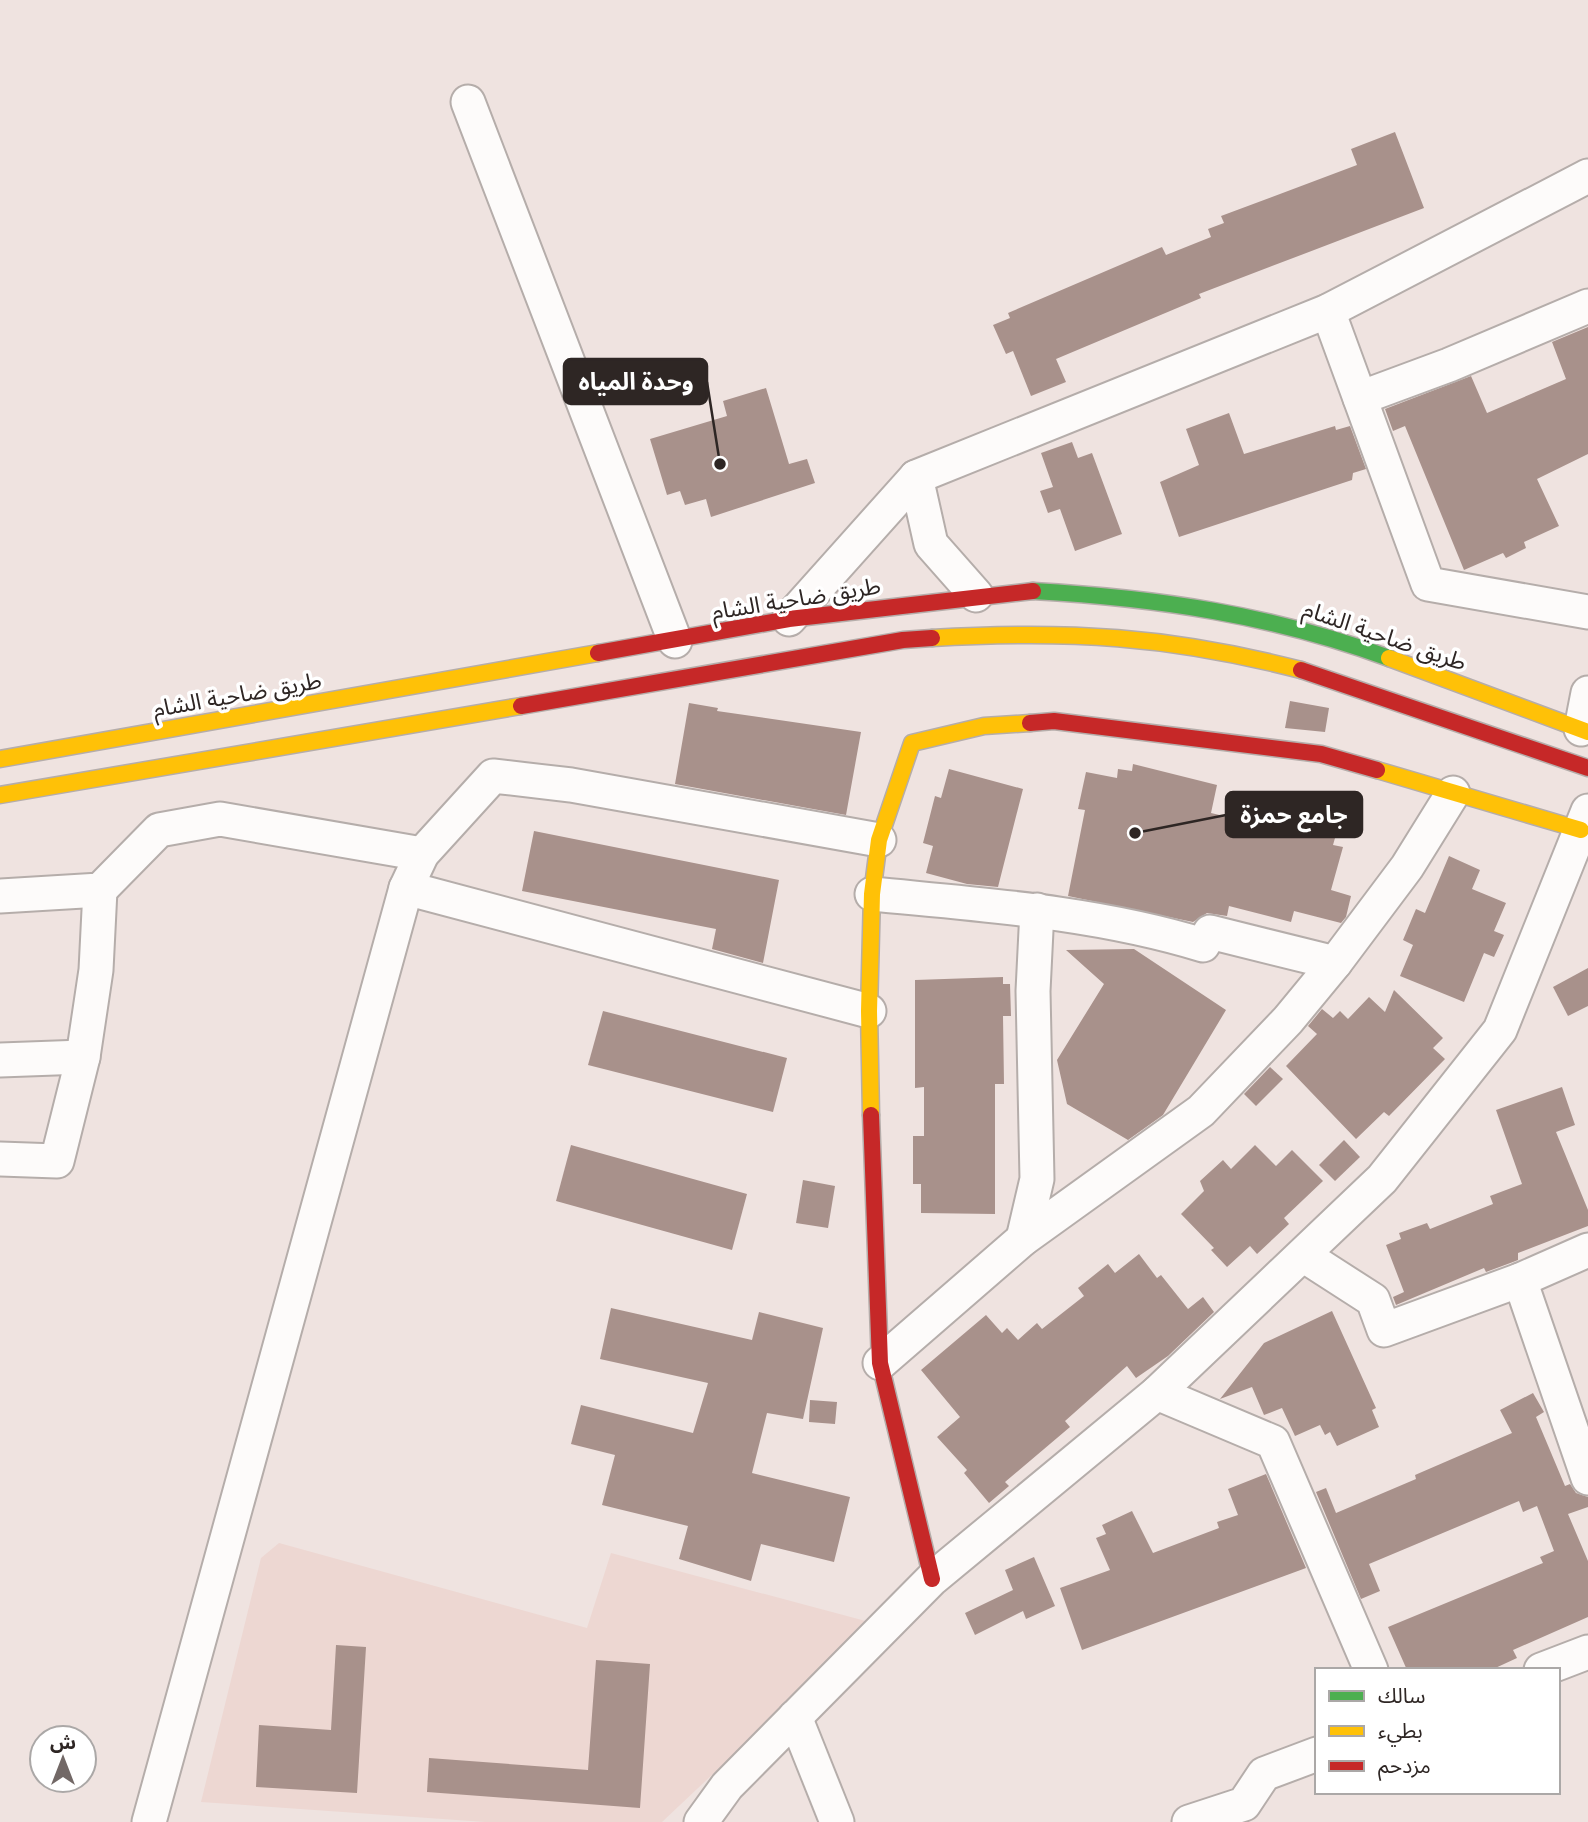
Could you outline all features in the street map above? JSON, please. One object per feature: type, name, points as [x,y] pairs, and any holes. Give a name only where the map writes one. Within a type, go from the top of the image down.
[{"type":"main road","name":"طريق ضاحية الشام","points":[[0,759],[789,619],[976,595],[1028,592],[1126,596],[1234,613],[1328,636],[1584,731]]},
{"type":"main road","points":[[0,796],[903,640],[1020,632],[1132,637],[1230,654],[1312,673],[1588,768]]},
{"type":"main road","points":[[932,1579],[880,1363],[869,1011],[872,894],[879,840],[912,743],[984,726],[1055,721],[1321,754],[1453,793],[1584,821]]},
{"type":"street","points":[[468,102],[675,640]]},
{"type":"street","points":[[789,619],[916,477],[1328,311],[1582,185]]},
{"type":"street","points":[[1360,398],[1450,365],[1588,306]]},
{"type":"street","points":[[1328,311],[1428,583],[1588,612]]},
{"type":"street","points":[[916,477],[931,544],[976,595]]},
{"type":"street","points":[[1584,731],[1588,693]]},
{"type":"street","points":[[149,1822],[405,888],[422,854],[493,776],[571,785],[879,840]]},
{"type":"street","points":[[880,1363],[1023,1239],[1201,1111],[1288,1020],[1335,963],[1407,867],[1453,793]]},
{"type":"street","points":[[0,1159],[57,1161],[83,1057],[96,970],[100,890],[159,830],[220,819],[422,854]]},
{"type":"street","points":[[701,1822],[727,1786],[932,1579],[1157,1393],[1382,1180],[1500,1030],[1584,821]]},
{"type":"street","points":[[405,888],[869,1011]]},
{"type":"street","points":[[0,896],[100,890]]},
{"type":"street","points":[[872,894],[1037,910],[1099,919],[1203,945],[1210,932],[1335,963]]},
{"type":"street","points":[[1023,1239],[1037,1180],[1033,990],[1037,910]]},
{"type":"street","points":[[0,1060],[83,1057]]},
{"type":"street","points":[[1303,1255],[1373,1300],[1384,1330],[1520,1280],[1588,1250]]},
{"type":"street","points":[[1520,1280],[1588,1478]]},
{"type":"street","points":[[1157,1393],[1273,1442],[1370,1668]]},
{"type":"street","points":[[1546,1668],[1588,1652]]},
{"type":"street","points":[[795,1717],[837,1822]]},
{"type":"street","points":[[1189,1822],[1244,1804],[1264,1774],[1315,1755]]},
{"type":"shaded area","points":[[279,1543],[587,1628],[611,1553],[873,1623],[662,1822],[485,1822],[201,1802],[261,1558]]},
{"type":"building","points":[[1395,132],[1424,208],[1199,294],[1201,298],[1056,359],[1066,382],[1031,396],[1013,351],[1006,354],[993,325],[1010,318],[1008,313],[1162,247],[1166,255],[1211,237],[1208,229],[1224,223],[1221,216],[1357,165],[1351,149]]},
{"type":"building","points":[[1588,327],[1588,454],[1537,479],[1559,526],[1524,542],[1526,548],[1506,558],[1503,553],[1464,570],[1405,426],[1393,431],[1385,409],[1471,376],[1487,413],[1566,379],[1552,342]]},
{"type":"building","points":[[766,388],[789,464],[807,459],[815,483],[711,517],[706,499],[685,505],[680,491],[667,495],[650,439],[727,416],[723,401]]},
{"type":"building","points":[[1229,413],[1244,454],[1335,426],[1336,430],[1350,426],[1366,469],[1353,473],[1352,480],[1179,537],[1160,482],[1199,465],[1186,429]]},
{"type":"building","points":[[1072,442],[1078,458],[1092,453],[1122,534],[1075,551],[1060,509],[1048,513],[1040,491],[1053,487],[1041,453]]},
{"type":"building","points":[[1290,701],[1329,708],[1325,732],[1285,728]]},
{"type":"building","points":[[689,703],[718,708],[717,711],[861,732],[846,815],[675,784]]},
{"type":"building","points":[[1133,764],[1217,785],[1211,813],[1270,827],[1273,815],[1337,831],[1333,845],[1343,847],[1331,890],[1351,896],[1346,917],[1341,923],[1294,911],[1291,922],[1229,906],[1227,916],[1207,913],[1193,922],[1068,896],[1085,810],[1078,809],[1086,772],[1117,778],[1118,769],[1132,771]]},
{"type":"building","points":[[949,769],[1023,789],[998,887],[967,884],[926,873],[933,846],[923,843],[935,796],[941,798]]},
{"type":"building","points":[[534,831],[779,880],[763,963],[712,949],[716,929],[522,891]]},
{"type":"building","points":[[1449,856],[1480,870],[1472,889],[1506,903],[1494,931],[1504,935],[1494,957],[1484,953],[1464,1002],[1400,976],[1413,945],[1403,940],[1416,909],[1425,913]]},
{"type":"building","points":[[1134,949],[1226,1010],[1163,1115],[1128,1140],[1067,1104],[1057,1060],[1104,984],[1066,950]]},
{"type":"building","points":[[1588,968],[1588,1006],[1568,1016],[1553,987]]},
{"type":"building","points":[[1003,977],[1003,984],[1010,984],[1011,1016],[1003,1016],[1004,1084],[995,1084],[995,1214],[921,1213],[921,1184],[913,1184],[913,1136],[924,1136],[924,1087],[915,1088],[915,980]]},
{"type":"building","points":[[1394,990],[1443,1038],[1433,1048],[1445,1059],[1389,1116],[1384,1112],[1356,1139],[1286,1066],[1317,1034],[1308,1026],[1322,1009],[1333,1018],[1340,1011],[1348,1019],[1369,997],[1385,1012]]},
{"type":"building","points":[[603,1011],[787,1058],[773,1112],[588,1065]]},
{"type":"building","points":[[1270,1067],[1283,1079],[1256,1106],[1244,1094]]},
{"type":"building","points":[[1562,1087],[1575,1125],[1556,1132],[1588,1210],[1588,1226],[1518,1253],[1518,1260],[1486,1272],[1484,1268],[1396,1305],[1393,1297],[1404,1292],[1386,1245],[1401,1239],[1399,1233],[1427,1223],[1430,1229],[1493,1204],[1490,1196],[1522,1184],[1496,1110]]},
{"type":"building","points":[[1344,1140],[1360,1157],[1335,1181],[1319,1165]]},
{"type":"building","points":[[571,1145],[747,1194],[732,1250],[556,1201]]},
{"type":"building","points":[[1255,1145],[1276,1166],[1292,1150],[1323,1181],[1284,1218],[1289,1224],[1257,1254],[1250,1246],[1227,1267],[1211,1250],[1214,1248],[1181,1214],[1204,1191],[1200,1181],[1223,1160],[1231,1169]]},
{"type":"building","points":[[803,1180],[835,1186],[828,1228],[796,1223]]},
{"type":"building","points":[[1139,1254],[1157,1278],[1161,1275],[1188,1309],[1203,1297],[1214,1312],[1168,1356],[1136,1378],[1127,1366],[1065,1421],[1070,1427],[1005,1482],[1009,1486],[989,1503],[964,1473],[967,1470],[937,1437],[960,1417],[921,1370],[986,1315],[1002,1333],[1007,1328],[1018,1340],[1037,1323],[1042,1329],[1084,1296],[1078,1288],[1108,1264],[1115,1273]]},
{"type":"building","points":[[611,1308],[752,1340],[759,1312],[823,1328],[803,1419],[767,1413],[752,1473],[850,1497],[834,1562],[761,1544],[751,1581],[679,1559],[688,1526],[602,1505],[615,1455],[571,1444],[581,1405],[693,1433],[708,1383],[600,1359]]},
{"type":"building","points":[[1332,1311],[1376,1408],[1372,1410],[1379,1427],[1337,1446],[1330,1432],[1325,1435],[1320,1425],[1295,1436],[1282,1408],[1264,1415],[1252,1387],[1220,1399],[1264,1343]]},
{"type":"building","points":[[1533,1393],[1544,1412],[1536,1417],[1565,1486],[1570,1484],[1576,1493],[1588,1497],[1588,1507],[1568,1514],[1588,1561],[1588,1617],[1513,1650],[1517,1658],[1495,1668],[1406,1668],[1388,1627],[1543,1563],[1540,1557],[1554,1551],[1537,1506],[1523,1512],[1519,1501],[1369,1564],[1380,1591],[1361,1599],[1316,1492],[1326,1488],[1336,1513],[1416,1479],[1415,1475],[1512,1433],[1500,1410]]},
{"type":"building","points":[[810,1400],[837,1402],[835,1424],[809,1422]]},
{"type":"building","points":[[1266,1474],[1306,1568],[1082,1650],[1060,1588],[1110,1570],[1096,1538],[1106,1534],[1102,1525],[1132,1511],[1153,1553],[1219,1528],[1217,1522],[1238,1515],[1228,1489]]},
{"type":"building","points":[[1034,1557],[1055,1606],[1026,1619],[1023,1611],[975,1635],[965,1613],[1013,1590],[1005,1570]]},
{"type":"building","points":[[336,1645],[366,1647],[357,1793],[256,1787],[259,1725],[331,1730]]},
{"type":"building","points":[[596,1660],[650,1664],[640,1808],[427,1792],[429,1758],[588,1770]]},
{"type":"traffic: fast","points":[[1033,591],[1125,598],[1214,611],[1302,630],[1389,658]]},
{"type":"traffic: slow","points":[[932,638],[1028,635],[1118,638],[1207,650],[1301,670]]},
{"type":"traffic: slow","points":[[0,759],[598,653]]},
{"type":"traffic: slow","points":[[1389,658],[1588,732]]},
{"type":"traffic: slow","points":[[0,795],[521,706]]},
{"type":"traffic: slow","points":[[871,1115],[869,1011],[872,894],[879,840],[912,743],[984,726],[1030,723]]},
{"type":"traffic: slow","points":[[1377,770],[1581,830]]},
{"type":"traffic: jam","points":[[598,653],[789,619],[1033,591]]},
{"type":"traffic: jam","points":[[521,706],[903,640],[932,638]]},
{"type":"traffic: jam","points":[[1301,670],[1588,768]]},
{"type":"traffic: jam","points":[[1030,723],[1054,721],[1321,754],[1377,770]]},
{"type":"traffic: jam","points":[[871,1115],[880,1363],[932,1579]]},
{"type":"place","name":"وحدة المياه","points":[[720,464]]},
{"type":"place","name":"جامع حمزة","points":[[1135,833]]}]
